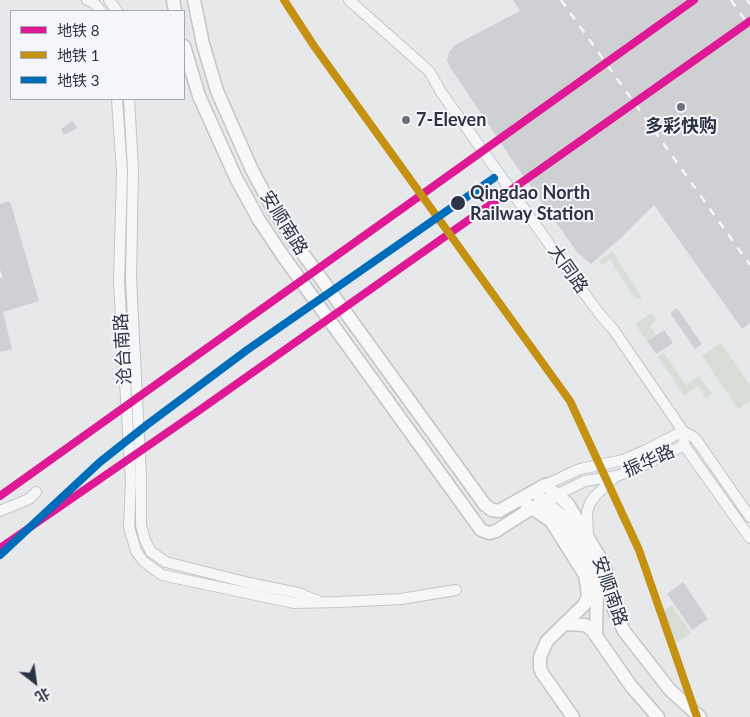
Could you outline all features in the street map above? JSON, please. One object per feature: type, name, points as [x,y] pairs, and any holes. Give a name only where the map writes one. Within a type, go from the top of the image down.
[{"type":"main road","name":"安顺南路","points":[[194,0],[217,91],[252,170],[274,211],[486,505],[492,510],[499,511],[518,499],[551,521],[585,575],[588,596],[584,605],[554,633],[542,648],[540,668],[573,717]]},
{"type":"main road","name":"安顺南路","points":[[185,49],[199,96],[236,178],[259,220],[481,530],[489,532]]},
{"type":"main road","name":"安顺南路","points":[[545,485],[558,494],[573,510],[602,561],[608,579],[614,610],[624,631],[670,690],[700,717]]},
{"type":"main road","points":[[518,499],[545,485]]},
{"type":"main road","points":[[530,492],[562,516],[593,568],[597,587],[596,636]]},
{"type":"main road","name":"振华路","points":[[489,532],[496,531],[558,494]]},
{"type":"main road","points":[[564,624],[585,625],[592,630],[631,686],[658,717]]},
{"type":"street","points":[[87,0],[100,10]]},
{"type":"street","name":"大同路","points":[[348,0],[388,33],[429,71],[441,92],[602,317],[613,329],[683,431],[694,438],[750,517]]},
{"type":"street","name":"沧台南路","points":[[117,100],[122,172],[119,282],[131,481],[129,527],[136,550],[143,561],[162,575],[294,602],[321,603],[401,599],[456,590]]},
{"type":"street","name":"沧台南路","points":[[129,100],[133,169],[131,279],[141,476],[141,525],[144,540],[151,552],[166,562],[298,593],[321,603]]},
{"type":"street","points":[[683,431],[684,445],[750,538]]},
{"type":"street","name":"振华路","points":[[545,485],[580,469],[623,460],[683,431]]},
{"type":"street","name":"振华路","points":[[558,494],[585,481],[616,476],[653,461],[684,445]]},
{"type":"street","points":[[588,536],[587,512],[590,503],[616,476]]},
{"type":"street","points":[[0,511],[29,499],[36,492]]},
{"type":"shaded area","points":[[613,252],[642,298],[637,299],[632,294],[610,260],[602,265],[599,261]]},
{"type":"shaded area","points":[[651,313],[657,320],[650,326],[656,335],[647,341],[635,324]]},
{"type":"shaded area","points":[[721,343],[750,385],[750,401],[738,409],[702,356]]},
{"type":"shaded area","points":[[664,353],[686,385],[699,376],[712,394],[706,398],[698,386],[684,395],[658,357]]},
{"type":"shaded area","points":[[672,605],[691,633],[676,643],[657,615]]},
{"type":"building","points":[[513,0],[750,0],[750,323],[742,329],[654,205],[591,264],[577,252],[515,164],[447,60],[449,52],[455,45],[520,11]]},
{"type":"building","points":[[73,121],[77,128],[64,135],[61,129]]},
{"type":"building","points":[[10,201],[39,301],[3,312],[12,349],[0,352],[0,278],[3,278],[0,269],[0,204]]},
{"type":"building","points":[[677,308],[702,344],[695,349],[670,313]]},
{"type":"building","points":[[664,330],[673,343],[656,354],[647,341]]},
{"type":"building","points":[[683,582],[708,619],[692,630],[667,594]]},
{"type":"railway","points":[[561,0],[750,265]]},
{"type":"railway","points":[[731,0],[750,27]]},
{"type":"railway","points":[[747,0],[750,4]]},
{"type":"metro line","name":"1","points":[[284,0],[314,46],[570,401],[639,550],[697,717]]},
{"type":"metro line","name":"8","points":[[0,496],[694,0]]},
{"type":"metro line","name":"8","points":[[0,548],[194,414],[750,21]]},
{"type":"metro line","name":"3","points":[[0,555],[100,462],[148,424],[247,350],[494,178]]},
{"type":"place","name":"多彩快购","points":[[681,107]]},
{"type":"place","name":"7-Eleven","points":[[406,120]]},
{"type":"place","name":"Qingdao North Railway Station","points":[[458,203]]}]
